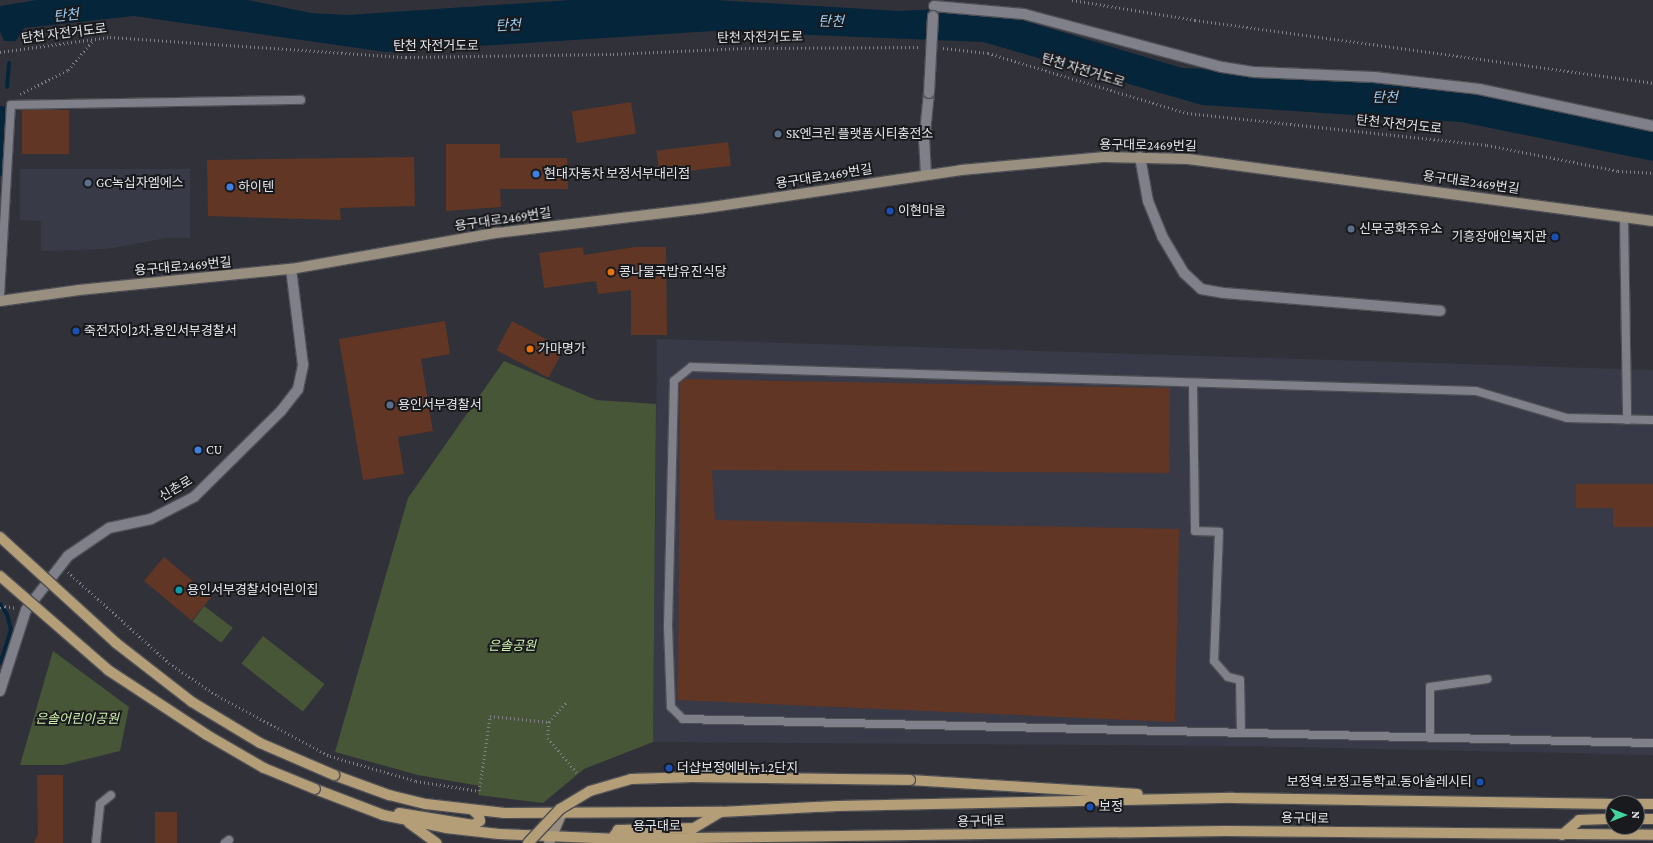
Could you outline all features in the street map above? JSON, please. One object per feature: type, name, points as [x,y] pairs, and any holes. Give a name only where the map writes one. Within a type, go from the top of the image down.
[{"type":"main road","name":"용구대로","points":[[0,537],[116,643],[192,702],[260,743],[334,775],[404,799],[473,810],[504,813],[721,812],[836,806],[1194,798],[1605,804]]},
{"type":"main road","name":"용구대로","points":[[0,576],[108,670],[207,735],[264,768],[383,814],[406,820],[551,840],[619,839],[653,841],[1225,831],[1606,836],[1653,835]]},
{"type":"main road","points":[[528,843],[560,809],[584,794],[631,779],[700,777],[910,780],[1045,786],[1194,798]]},
{"type":"main road","points":[[383,814],[400,813],[473,825],[480,820],[479,816],[473,810]]},
{"type":"main road","points":[[619,839],[616,835],[618,830],[694,828],[721,812]]},
{"type":"main road","points":[[1562,835],[1579,820],[1605,819]]},
{"type":"main road","points":[[406,820],[437,843]]},
{"type":"main road","points":[[1606,836],[1631,843]]},
{"type":"street","points":[[926,175],[924,142],[929,93],[934,7],[1024,14],[1222,67],[1262,72],[1374,76],[1479,89],[1653,126]]},
{"type":"street","name":"용구대로2469번길","points":[[0,301],[79,290],[291,269],[496,233],[705,208],[926,175],[1105,157],[1188,159],[1624,219],[1653,221]]},
{"type":"street","points":[[1140,158],[1148,201],[1162,236],[1184,273],[1201,289],[1223,294],[1440,311]]},
{"type":"street","name":"신촌로","points":[[0,690],[26,610],[68,556],[109,528],[151,519],[194,497],[281,412],[298,389],[303,366],[291,269]]},
{"type":"street","points":[[551,840],[562,812]]},
{"type":"lane","points":[[0,295],[11,105],[302,100]]},
{"type":"lane","points":[[1624,219],[1627,420]]},
{"type":"lane","points":[[1653,420],[1567,418],[1476,391],[1193,384],[691,367],[674,381],[668,626],[672,707],[683,719],[1653,743]]},
{"type":"lane","points":[[1193,384],[1195,531],[1219,532],[1214,661],[1228,676],[1240,680],[1241,733]]},
{"type":"lane","points":[[1430,738],[1430,687],[1487,679]]},
{"type":"lane","points":[[96,843],[100,804],[111,795]]},
{"type":"path","points":[[1072,0],[1195,20],[1653,83]]},
{"type":"path","name":"탄천 자전거도로","points":[[0,52],[92,41],[110,37],[406,57],[613,54],[744,48],[928,47]]},
{"type":"path","points":[[11,105],[21,94],[68,70],[92,41]]},
{"type":"path","name":"탄천 자전거도로","points":[[936,47],[988,54],[1187,113],[1487,145],[1618,171],[1653,173]]},
{"type":"path","points":[[60,565],[169,663],[218,696],[330,756],[416,781],[479,791],[490,716],[549,722]]},
{"type":"path","points":[[567,701],[549,722],[548,738],[578,774]]},
{"type":"shaded area","points":[[20,169],[190,169],[190,238],[167,238],[107,249],[41,251],[41,221],[20,220]]},
{"type":"shaded area","points":[[657,339],[1653,370],[1653,755],[1251,746],[653,742]]},
{"type":"green space","name":"은솔공원","points":[[504,361],[596,400],[656,404],[653,742],[584,769],[543,803],[478,795],[480,786],[418,775],[335,752],[408,498]]},
{"type":"green space","points":[[204,606],[233,628],[221,643],[193,621]]},
{"type":"green space","points":[[263,636],[324,684],[303,712],[241,664]]},
{"type":"green space","name":"은솔어린이공원","points":[[53,651],[129,707],[120,751],[63,765],[20,765]]},
{"type":"water","name":"탄천","points":[[37,0],[248,0],[311,13],[347,15],[570,0],[715,0],[899,11],[978,7],[1182,68],[1392,76],[1653,119],[1653,161],[1461,122],[1202,105],[983,42],[713,31],[386,52],[134,16],[24,28],[16,41],[4,41],[0,31],[0,6]]},
{"type":"water","points":[[0,106],[9,107],[4,176],[0,176]]},
{"type":"building","points":[[631,102],[636,134],[577,143],[572,111]]},
{"type":"building","points":[[22,110],[69,110],[69,154],[22,154]]},
{"type":"building","points":[[728,142],[731,166],[659,175],[657,151]]},
{"type":"building","points":[[446,144],[500,144],[500,158],[567,158],[568,189],[500,189],[501,207],[446,211]]},
{"type":"building","points":[[414,157],[415,206],[340,208],[341,220],[208,216],[207,160]]},
{"type":"building","points":[[583,247],[584,255],[635,247],[666,247],[667,335],[631,335],[631,290],[598,294],[596,281],[544,288],[539,253]]},
{"type":"building","name":"용인서부경찰서","points":[[445,321],[450,354],[421,359],[433,431],[398,437],[404,474],[363,480],[339,339]]},
{"type":"building","name":"가마명가","points":[[512,321],[564,349],[549,378],[497,350]]},
{"type":"building","points":[[685,379],[1170,388],[1169,473],[712,470],[715,520],[1179,529],[1175,722],[678,700],[680,383]]},
{"type":"building","points":[[1576,484],[1653,484],[1653,527],[1613,527],[1613,508],[1576,508]]},
{"type":"building","name":"용인서부경찰서어린이집","points":[[164,557],[211,597],[192,621],[144,581]]},
{"type":"building","points":[[37,775],[63,775],[63,843],[34,843],[38,834]]},
{"type":"building","points":[[155,812],[177,812],[177,843],[155,843]]},
{"type":"waterway","points":[[7,87],[9,63]]},
{"type":"waterway","points":[[0,604],[7,614],[11,630],[0,663]]},
{"type":"place","name":"SK엔크린 플랫폼시티충전소","points":[[778,134]]},
{"type":"place","name":"현대자동차 보정서부대리점","points":[[536,174]]},
{"type":"place","name":"GC녹십자엠에스","points":[[88,183]]},
{"type":"place","name":"하이텐","points":[[230,187]]},
{"type":"place","name":"이현마을","points":[[890,211]]},
{"type":"place","name":"신무궁화주유소","points":[[1351,229]]},
{"type":"place","name":"기흥장애인복지관","points":[[1555,237]]},
{"type":"place","name":"콩나물국밥유진식당","points":[[611,272]]},
{"type":"place","name":"죽전자이2차.용인서부경찰서","points":[[76,331]]},
{"type":"place","name":"가마명가","points":[[530,349]]},
{"type":"place","name":"용인서부경찰서","points":[[390,405]]},
{"type":"place","name":"CU","points":[[198,450]]},
{"type":"place","name":"용인서부경찰서어린이집","points":[[179,590]]},
{"type":"place","name":"더샵보정에비뉴1.2단지","points":[[669,768]]},
{"type":"place","name":"보정역.보정고등학교.동아솔레시티","points":[[1480,782]]},
{"type":"place","name":"보정","points":[[1090,807]]}]
